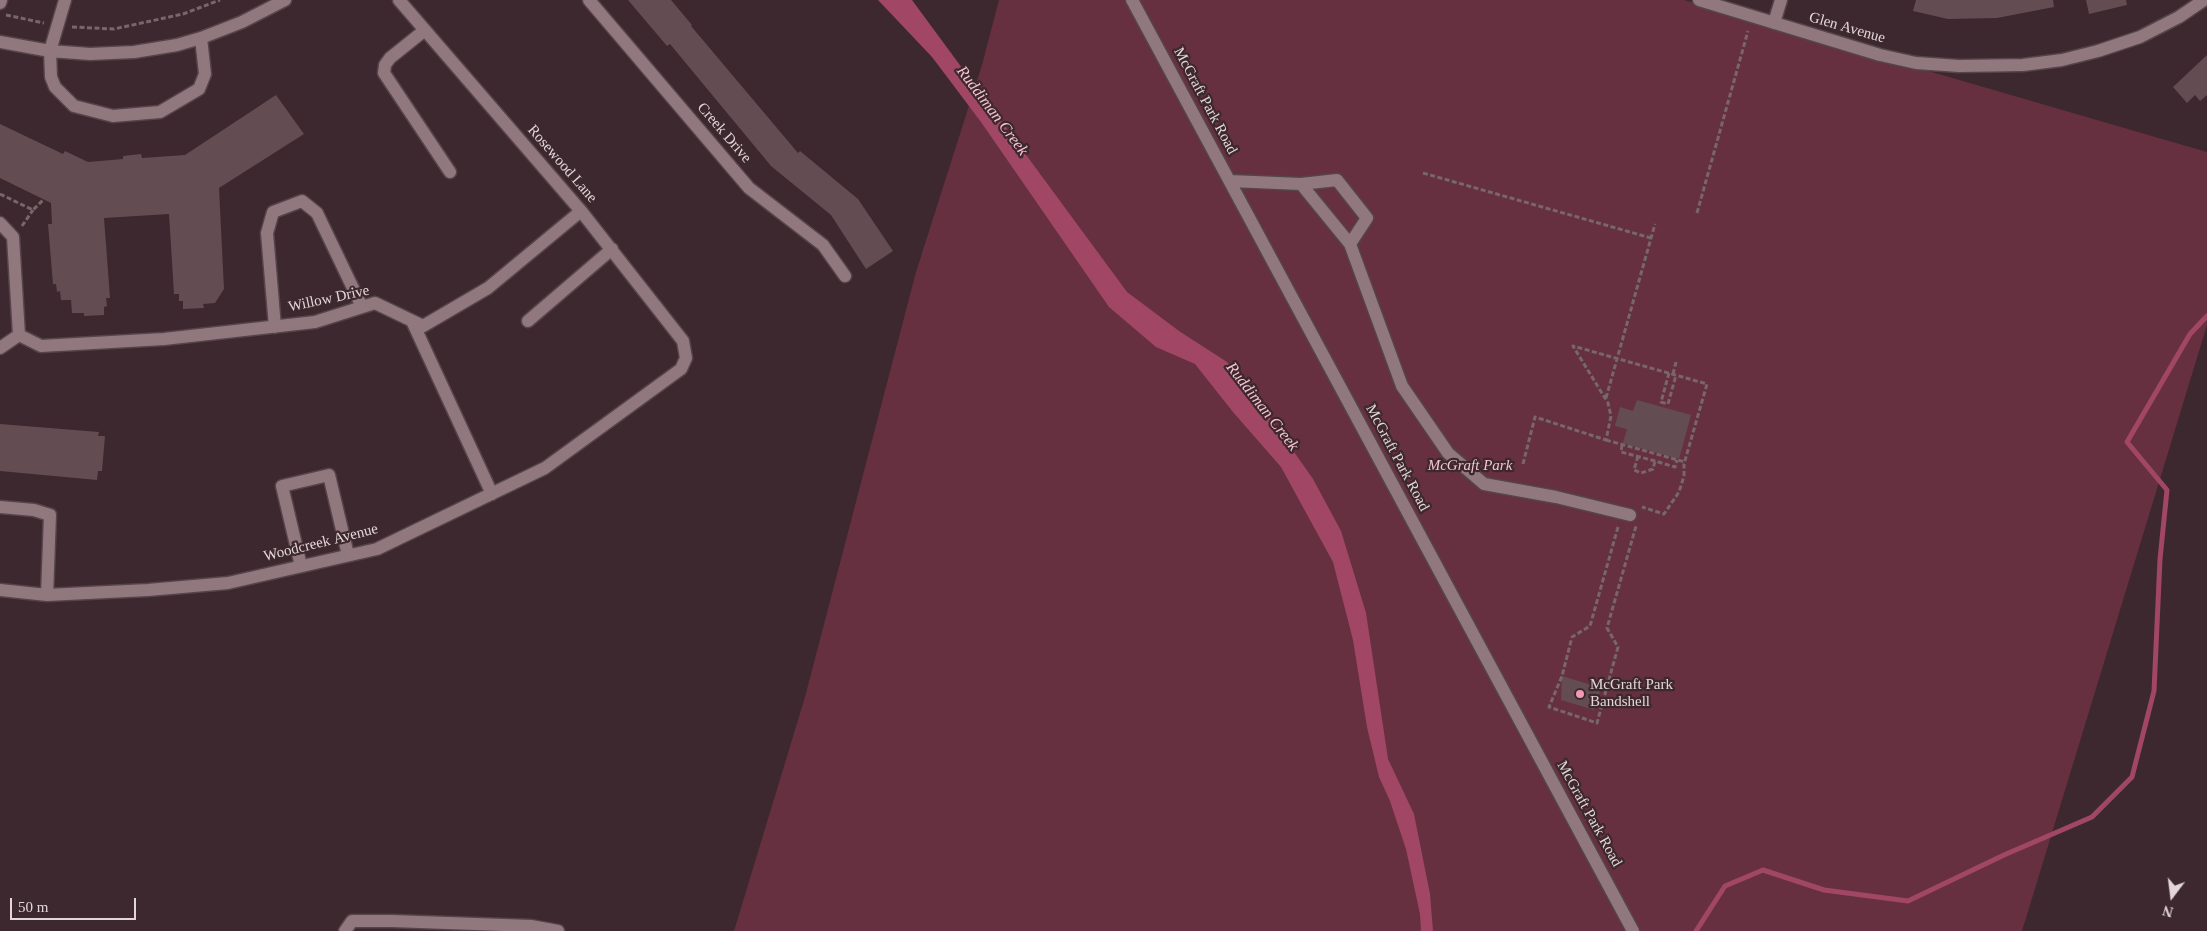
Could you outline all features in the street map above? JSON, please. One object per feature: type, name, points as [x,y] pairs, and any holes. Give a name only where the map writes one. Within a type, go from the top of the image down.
[{"type":"street","points":[[65,0],[50,50],[51,77],[55,88],[74,106],[113,116],[160,112],[198,90],[205,74],[201,38]]},
{"type":"street","points":[[0,42],[90,54],[134,52],[177,45],[201,38],[242,22],[285,0]]},
{"type":"street","name":"Rosewood Lane","points":[[399,0],[612,249],[683,341],[686,358]]},
{"type":"street","name":"Creek Drive","points":[[589,0],[749,188],[824,245],[845,276]]},
{"type":"street","name":"McGraft Park Road","points":[[1132,0],[1633,931]]},
{"type":"street","name":"Glen Avenue","points":[[1699,0],[1916,63],[1959,66],[2023,65],[2062,60],[2098,51],[2140,37],[2179,17],[2204,0]]},
{"type":"street","points":[[1774,23],[1781,0]]},
{"type":"street","points":[[425,30],[390,58],[385,65],[384,74],[450,172]]},
{"type":"street","points":[[1230,181],[1301,184],[1337,180],[1367,218],[1350,244]]},
{"type":"street","points":[[1301,184],[1350,244],[1402,386],[1448,453],[1484,484],[1556,497],[1632,515]]},
{"type":"street","points":[[275,327],[267,233],[273,212],[302,201],[317,213],[362,307]]},
{"type":"street","name":"Willow Drive","points":[[19,335],[41,346],[164,339],[315,322],[374,303],[423,326],[488,288],[581,211]]},
{"type":"street","points":[[0,223],[13,237],[19,335],[0,348]]},
{"type":"street","points":[[528,321],[612,249]]},
{"type":"street","points":[[412,321],[492,494]]},
{"type":"street","name":"Woodcreek Avenue","points":[[0,590],[47,595],[148,590],[228,583],[377,549],[545,468],[681,369],[686,358]]},
{"type":"street","points":[[301,566],[282,486],[320,477],[329,475],[348,555]]},
{"type":"street","points":[[0,507],[34,510],[50,515],[47,595]]},
{"type":"street","points":[[345,931],[352,921],[530,928],[558,931]]},
{"type":"path","points":[[0,14],[58,25],[114,28],[183,14],[220,0]]},
{"type":"path","points":[[1698,213],[1748,31]]},
{"type":"path","points":[[1423,173],[1651,238]]},
{"type":"path","points":[[0,194],[33,210]]},
{"type":"path","points":[[13,237],[33,210],[44,199]]},
{"type":"path","points":[[1606,398],[1655,224]]},
{"type":"path","points":[[1606,440],[1611,416],[1606,398],[1573,346],[1707,384],[1685,462],[1684,476],[1678,492],[1664,514],[1642,507],[1632,515],[1590,626],[1572,636],[1562,676],[1549,707],[1598,723],[1618,647],[1606,628],[1632,515]]},
{"type":"path","points":[[1673,374],[1660,402],[1668,404],[1676,362]]},
{"type":"path","points":[[1523,464],[1535,418],[1685,462]]},
{"type":"path","points":[[1622,445],[1622,452],[1675,467],[1676,460]]},
{"type":"path","points":[[1638,456],[1634,470],[1641,473],[1653,469],[1655,461]]},
{"type":"green space","name":"McGraft Park","points":[[999,0],[1684,0],[2207,152],[2207,325],[2022,931],[734,931],[805,697],[916,272],[982,65]]},
{"type":"water","name":"Ruddiman Creek","points":[[878,0],[912,0],[1127,292],[1179,331],[1227,362],[1268,415],[1313,479],[1341,531],[1366,613],[1388,759],[1414,814],[1430,894],[1433,931],[1421,931],[1420,914],[1406,849],[1390,801],[1379,777],[1367,727],[1353,640],[1333,562],[1281,467],[1233,412],[1195,364],[1156,347],[1109,307],[981,122],[932,57]]},
{"type":"building","points":[[628,0],[671,0],[798,153],[800,151],[858,199],[893,251],[866,269],[831,215],[771,166],[670,44],[667,46]]},
{"type":"building","points":[[1916,0],[2053,0],[2054,7],[1997,18],[1948,19],[1913,11]]},
{"type":"building","points":[[2086,0],[2126,0],[2127,5],[2089,14]]},
{"type":"building","points":[[2207,55],[2207,95],[2200,101],[2195,95],[2187,103],[2173,87]]},
{"type":"building","points":[[276,95],[304,134],[219,188],[224,289],[215,303],[203,304],[204,308],[183,309],[183,301],[179,301],[179,294],[174,294],[169,214],[104,218],[110,298],[106,298],[107,306],[104,307],[104,315],[84,316],[84,313],[72,313],[71,300],[61,300],[60,291],[57,292],[56,284],[53,284],[48,224],[52,224],[51,203],[0,178],[0,124],[63,154],[65,151],[88,162],[123,159],[123,156],[141,154],[142,158],[185,155]]},
{"type":"building","points":[[1637,400],[1691,415],[1679,459],[1623,443],[1627,429],[1615,426],[1620,407],[1633,411]]},
{"type":"building","points":[[0,424],[99,432],[98,436],[105,436],[102,471],[98,471],[97,480],[0,471]]},
{"type":"building","name":"McGraft Park Bandshell","points":[[1562,676],[1601,688],[1594,710],[1561,700]]},
{"type":"waterway","points":[[1696,931],[1725,886],[1763,870],[1824,890],[1908,901],[2004,855],[2092,817],[2132,777],[2154,691],[2160,559],[2167,490],[2127,442],[2190,334],[2207,316]]},
{"type":"place","name":"McGraft Park Bandshell","points":[[1580,694]]}]
